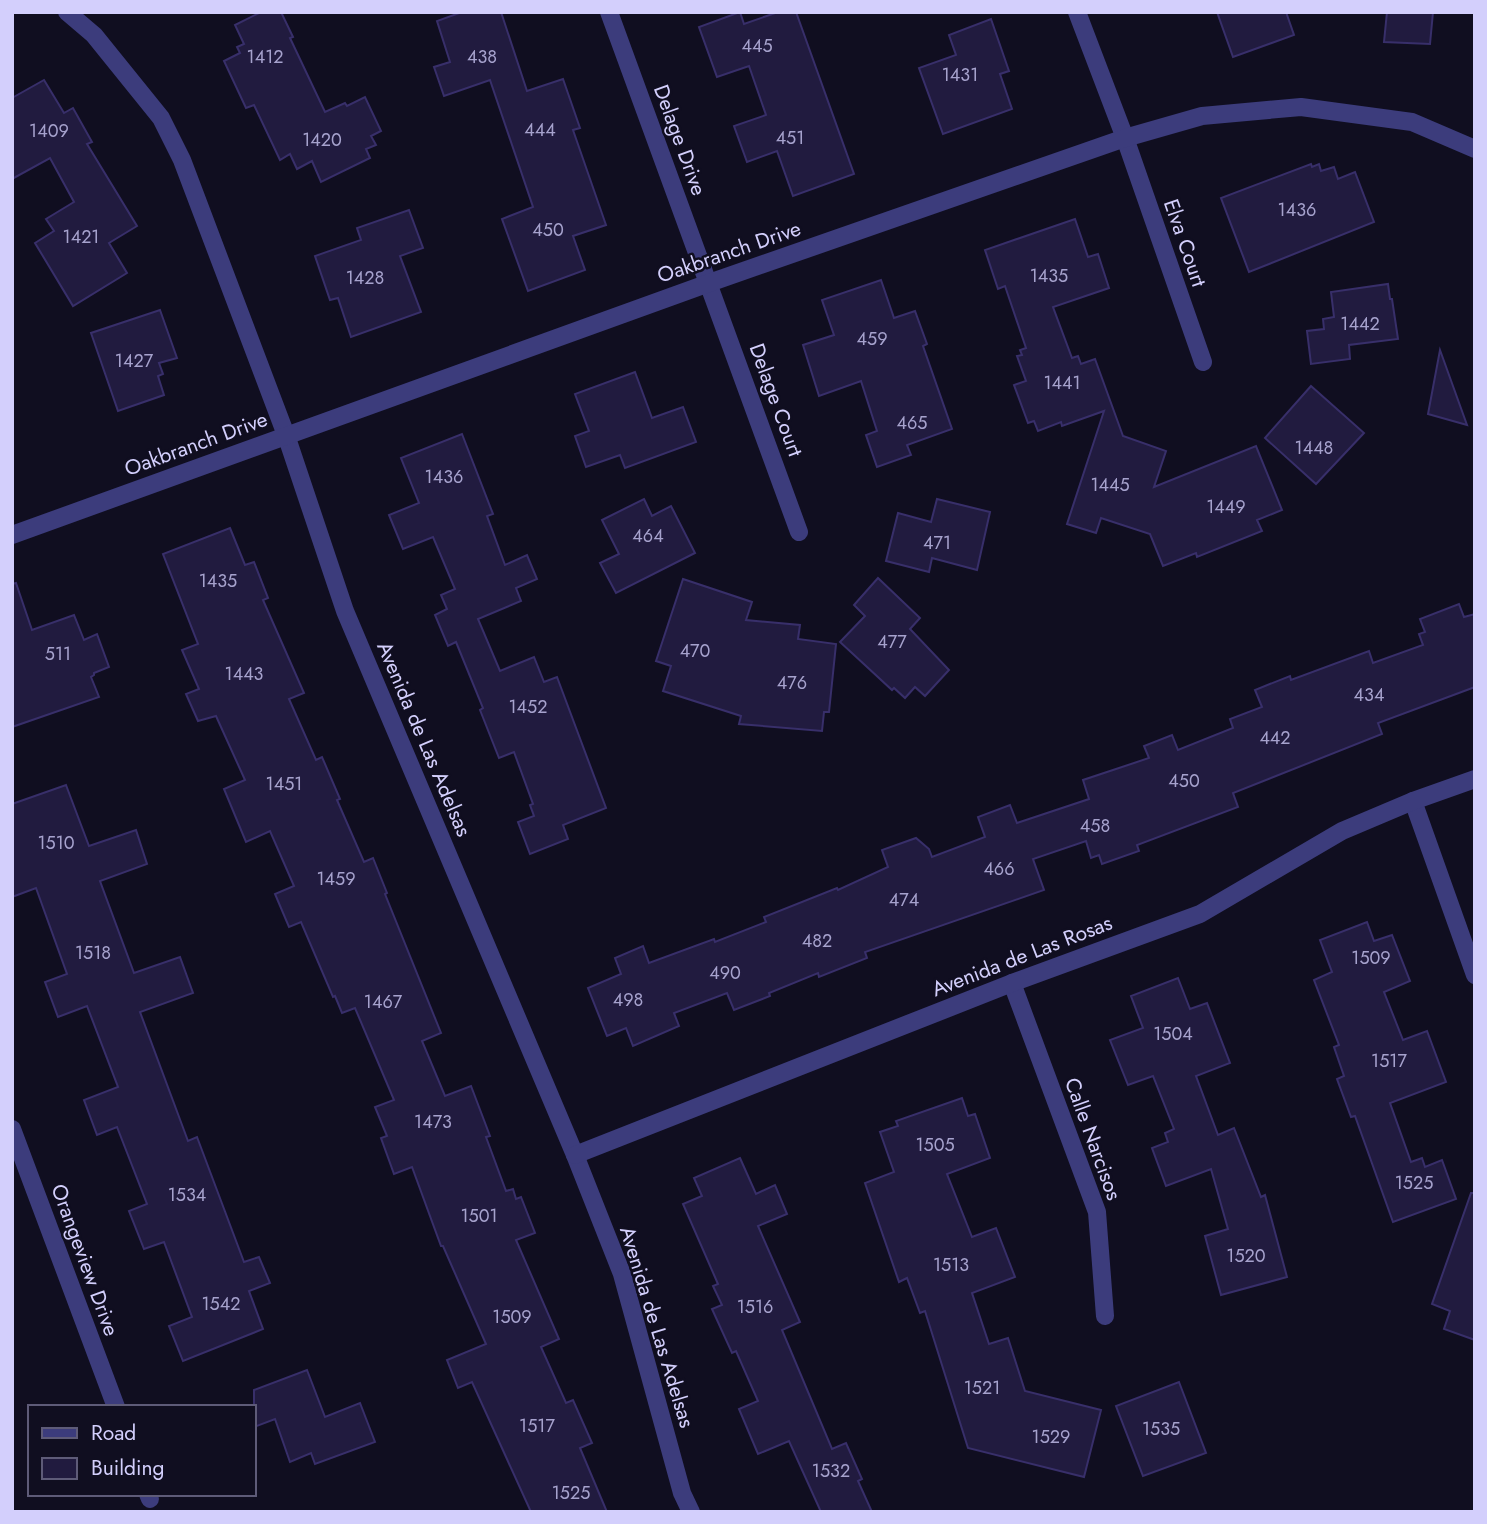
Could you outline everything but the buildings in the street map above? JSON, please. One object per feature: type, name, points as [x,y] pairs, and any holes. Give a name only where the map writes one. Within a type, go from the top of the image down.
[{"type":"street","name":"Avenida de Las Adelsas","points":[[67,12],[94,35],[161,118],[182,160],[286,435],[345,611],[575,1155],[622,1274],[682,1493],[691,1512]]},
{"type":"street","name":"Delage Drive","points":[[609,12],[709,283]]},
{"type":"street","name":"Elva Court","points":[[1077,12],[1125,138],[1203,362]]},
{"type":"street","name":"Oakbranch Drive","points":[[12,535],[709,283],[1125,138],[1202,117],[1301,107],[1412,122],[1475,149]]},
{"type":"street","name":"Delage Court","points":[[709,283],[799,532]]},
{"type":"street","name":"Avenida de Las Rosas","points":[[575,1155],[1012,983],[1200,914],[1342,831],[1475,779]]},
{"type":"street","points":[[1413,801],[1475,975]]},
{"type":"street","name":"Calle Narcisos","points":[[1012,983],[1097,1212],[1105,1316]]},
{"type":"street","name":"Orangeview Drive","points":[[12,1129],[115,1405]]}]
